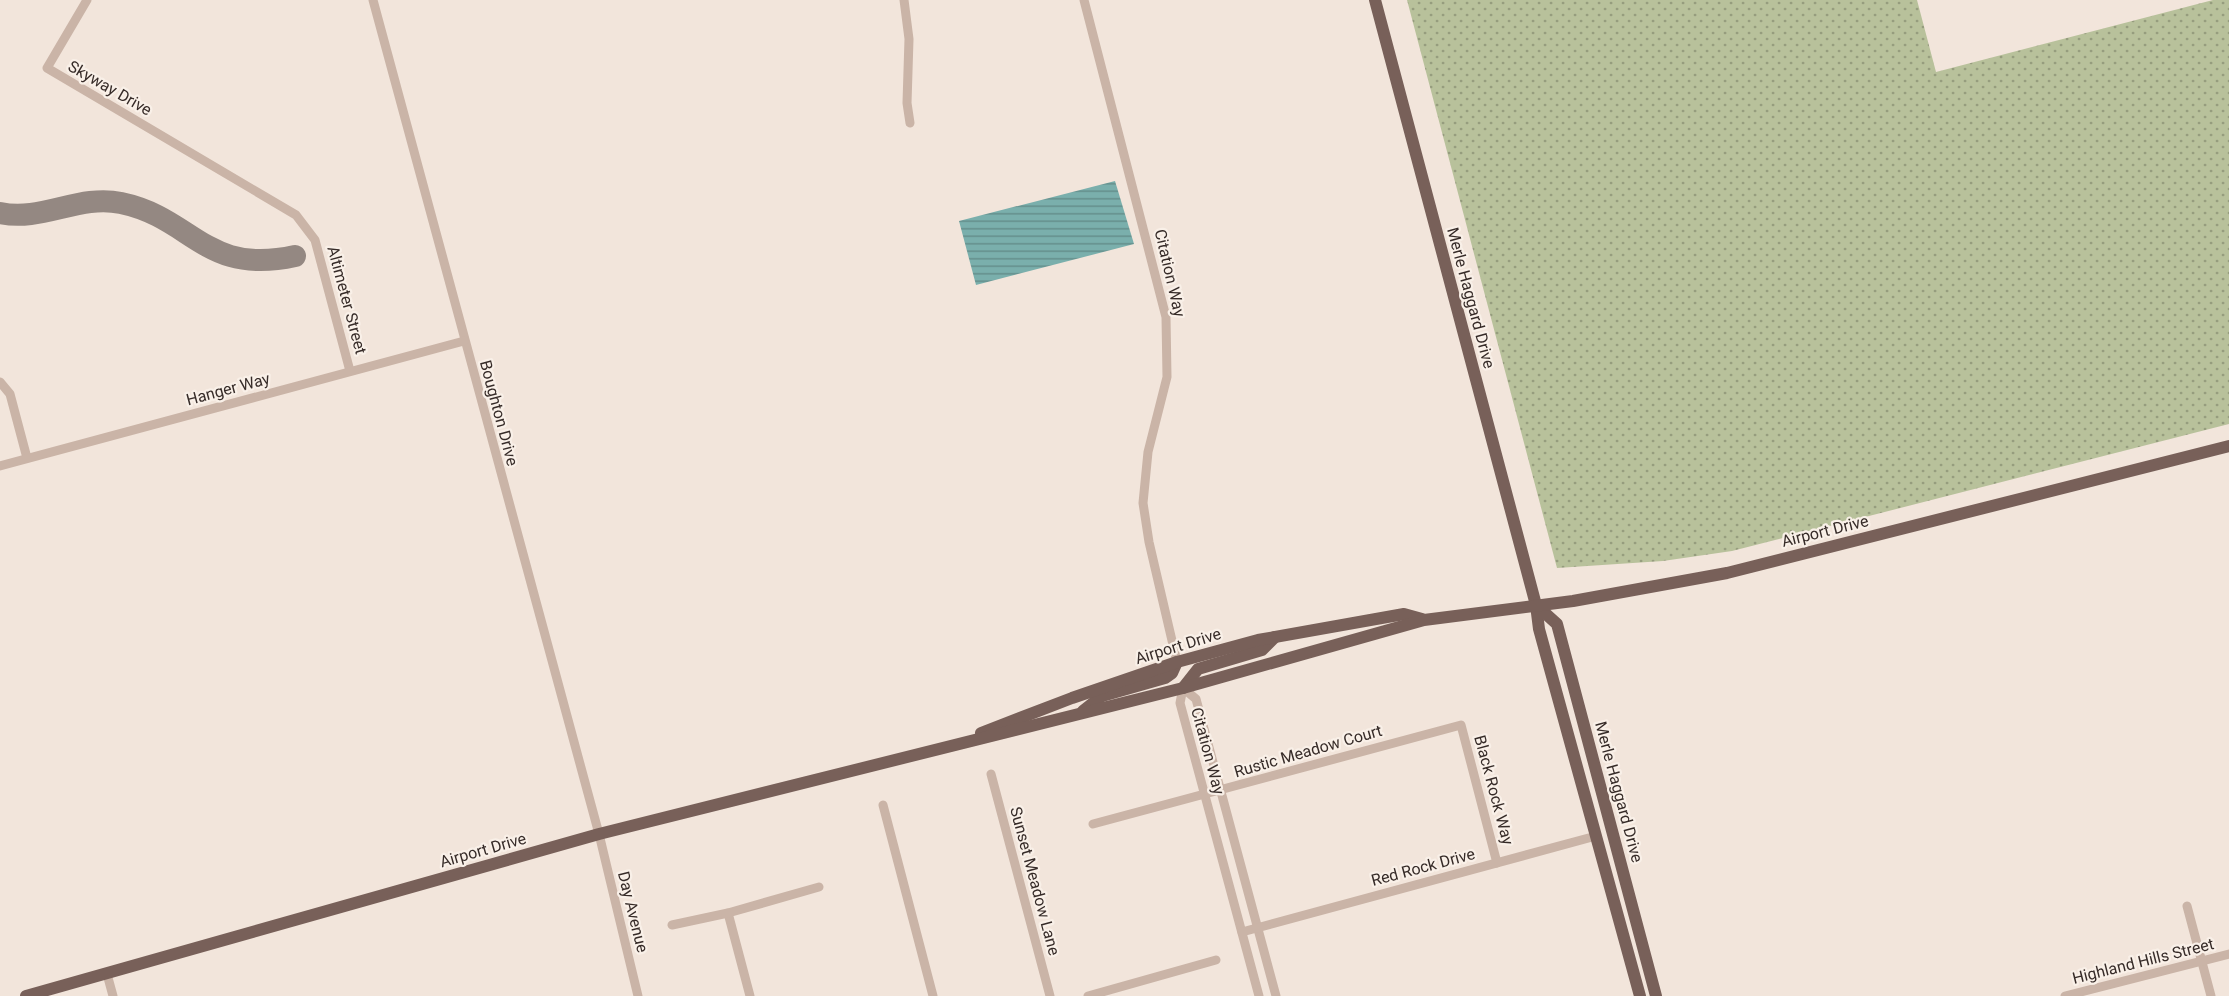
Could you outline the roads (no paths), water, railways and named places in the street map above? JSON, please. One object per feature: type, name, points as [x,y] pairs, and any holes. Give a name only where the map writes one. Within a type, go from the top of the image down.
[{"type":"main road","name":"Merle Haggard Drive","points":[[1375,0],[1536,605],[1539,629],[1640,996]]},
{"type":"main road","name":"Airport Drive","points":[[26,996],[598,834],[1183,688],[1424,620],[1536,605],[1727,573],[2229,446]]},
{"type":"main road","name":"Merle Haggard Drive","points":[[1536,605],[1557,624],[1656,996]]},
{"type":"main road","name":"Airport Drive","points":[[951,746],[1005,722],[1177,662],[1275,637],[1404,614],[1424,620]]},
{"type":"main road","points":[[1183,688],[1197,669],[1262,650],[1275,637]]},
{"type":"main road","points":[[1080,714],[1102,696],[1165,678],[1172,673],[1177,662]]},
{"type":"street","name":"Skyway Drive","points":[[87,0],[47,68],[196,155]]},
{"type":"street","name":"Boughton Drive","points":[[373,0],[598,834]]},
{"type":"street","points":[[904,0],[909,39],[907,103],[910,123]]},
{"type":"street","name":"Citation Way","points":[[1084,0],[1166,316],[1167,377],[1148,452],[1143,503],[1149,542],[1177,662]]},
{"type":"street","name":"Altimeter Street","points":[[196,155],[286,208],[304,224],[318,250],[350,372]]},
{"type":"street","name":"Hanger Way","points":[[0,466],[464,341]]},
{"type":"street","points":[[0,381],[10,394],[27,458]]},
{"type":"street","name":"Citation Way","points":[[1259,996],[1180,704],[1183,688],[1196,699],[1276,996]]},
{"type":"street","name":"Rustic Meadow Court","points":[[1093,824],[1461,724]]},
{"type":"street","name":"Black Rock Way","points":[[1461,724],[1497,863]]},
{"type":"street","name":"Sunset Meadow Lane","points":[[991,774],[1050,996]]},
{"type":"street","points":[[883,805],[933,996]]},
{"type":"street","name":"Day Avenue","points":[[598,834],[638,996]]},
{"type":"street","name":"Red Rock Drive","points":[[1242,932],[1596,836]]},
{"type":"street","points":[[672,925],[728,913],[819,887]]},
{"type":"street","points":[[2187,906],[2211,996]]},
{"type":"street","points":[[728,913],[750,996]]},
{"type":"street","name":"Highland Hills Street","points":[[2065,996],[2229,954]]},
{"type":"street","points":[[1088,996],[1216,960]]},
{"type":"street","points":[[107,974],[113,996]]},
{"type":"water","points":[[1115,181],[1134,244],[976,285],[959,221]]}]
